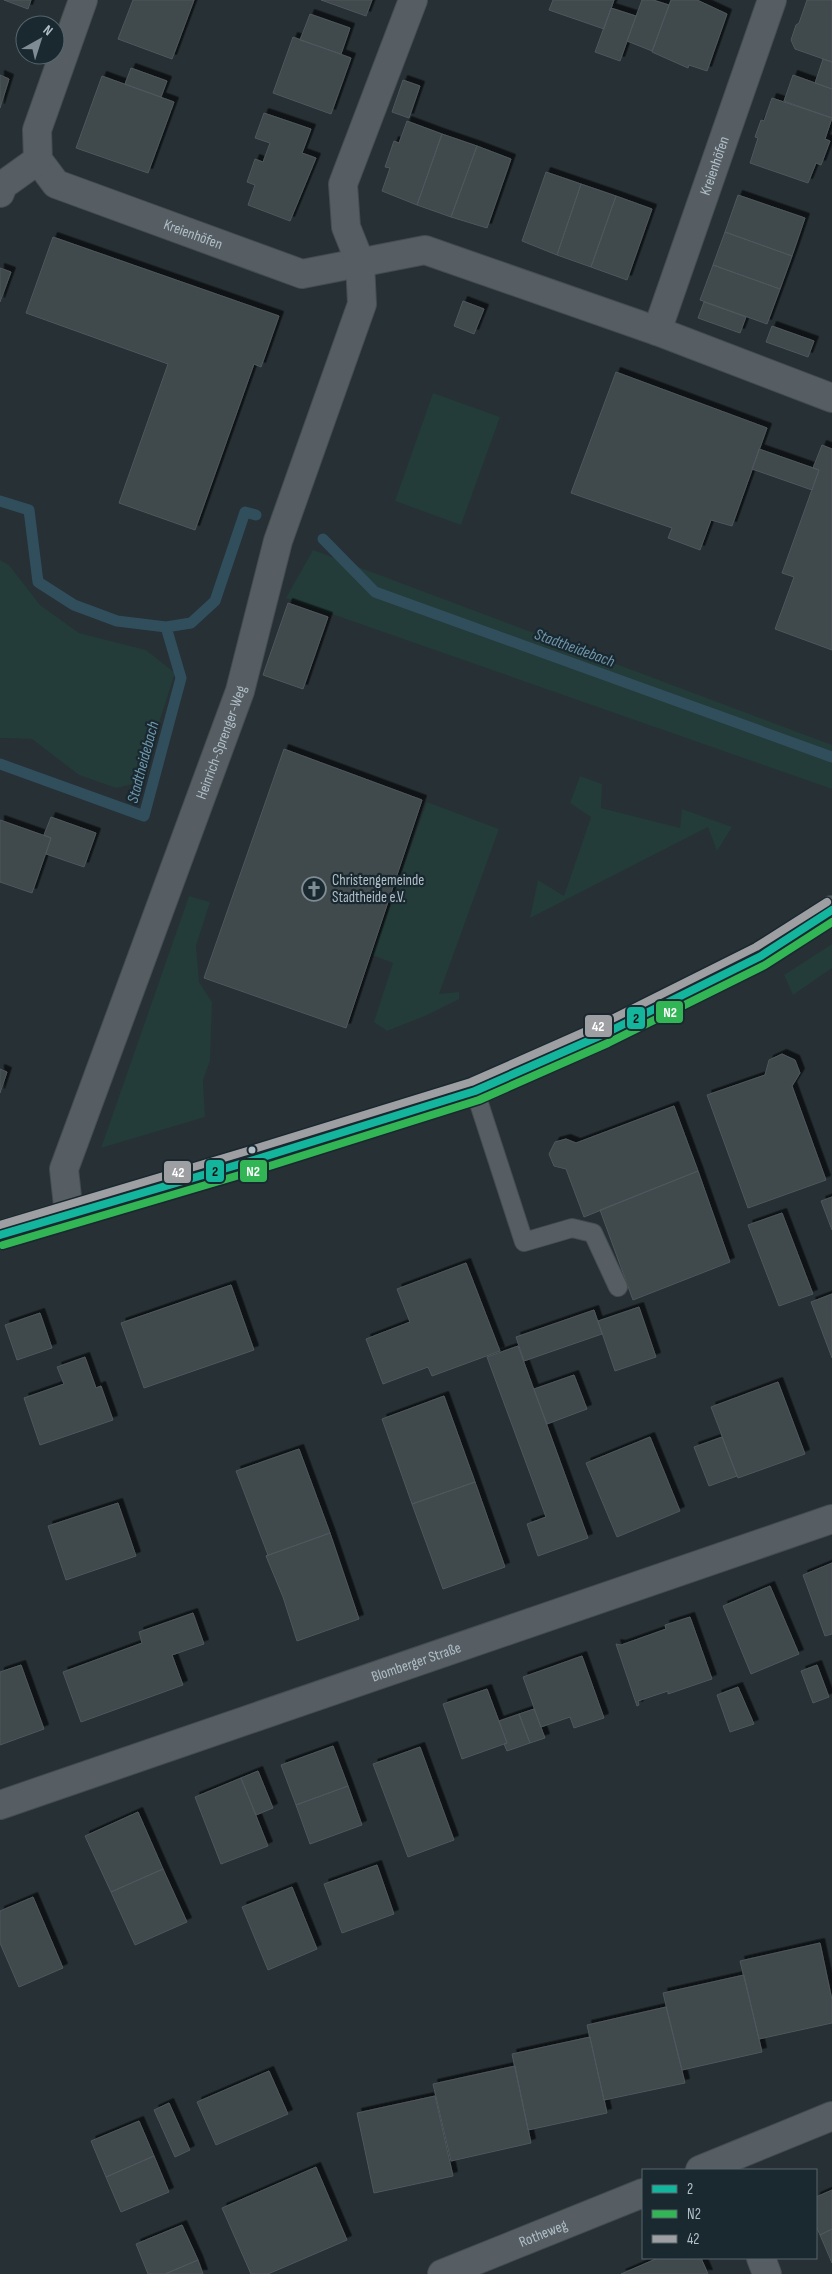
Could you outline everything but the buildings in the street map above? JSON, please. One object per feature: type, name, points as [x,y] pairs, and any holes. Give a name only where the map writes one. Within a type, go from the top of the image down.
[{"type":"street","points":[[0,193],[3,185],[38,160],[37,130],[82,0]]},
{"type":"street","points":[[360,262],[346,227],[343,184],[413,0]]},
{"type":"street","name":"Kreienhöfen","points":[[657,331],[772,0]]},
{"type":"street","name":"Kreienhöfen","points":[[38,160],[56,184],[302,274],[425,250],[657,331],[832,398]]},
{"type":"street","name":"Heinrich-Sprenger-Weg","points":[[69,1215],[64,1169],[240,691],[278,541],[362,304],[360,262]]},
{"type":"street","points":[[0,1235],[475,1091],[604,1034],[761,956],[832,910]]},
{"type":"street","name":"Blomberger Straße","points":[[0,1805],[832,1519]]},
{"type":"street","points":[[716,2167],[832,2116]]},
{"type":"street","name":"Rotheweg","points":[[442,2274],[642,2193]]},
{"type":"street","points":[[761,2259],[767,2274]]},
{"type":"lane","points":[[475,1091],[524,1242],[572,1228],[593,1233],[618,1287]]},
{"type":"green space","points":[[433,393],[500,417],[461,525],[395,501]]},
{"type":"green space","points":[[313,550],[832,745],[832,789],[286,598]]},
{"type":"green space","points":[[0,560],[9,565],[40,605],[79,633],[146,650],[175,673],[137,783],[116,788],[79,775],[32,739],[0,738]]},
{"type":"green space","points":[[580,776],[602,784],[601,808],[680,828],[682,809],[732,827],[717,851],[708,827],[530,918],[538,880],[564,896],[591,817],[570,803]]},
{"type":"green space","points":[[427,802],[499,829],[439,994],[459,992],[459,999],[425,1016],[387,1031],[374,1022],[393,963],[372,955]]},
{"type":"green space","points":[[189,896],[210,902],[196,946],[199,982],[212,1002],[210,1061],[203,1080],[205,1117],[101,1148]]},
{"type":"green space","points":[[832,944],[832,968],[793,995],[784,975]]},
{"type":"waterway","name":"Stadtheidebach","points":[[0,501],[29,510],[38,582],[74,605],[117,621],[166,627],[191,623],[215,601],[245,512],[256,515]]},
{"type":"waterway","name":"Stadtheidebach","points":[[323,539],[375,592],[832,757]]},
{"type":"waterway","name":"Stadtheidebach","points":[[0,764],[144,816],[181,678],[166,627]]},
{"type":"transit line","name":"42","points":[[0,1225],[471,1082],[600,1025],[756,947],[827,902]]},
{"type":"transit line","name":"2","points":[[0,1235],[257,1159],[475,1091],[604,1034],[761,956],[832,910]]},
{"type":"transit line","name":"N2","points":[[3,1245],[260,1169],[479,1100],[608,1043],[765,965],[832,922]]},
{"type":"place","name":"Christengemeinde Stadtheide e.V.","points":[[314,889]]}]
